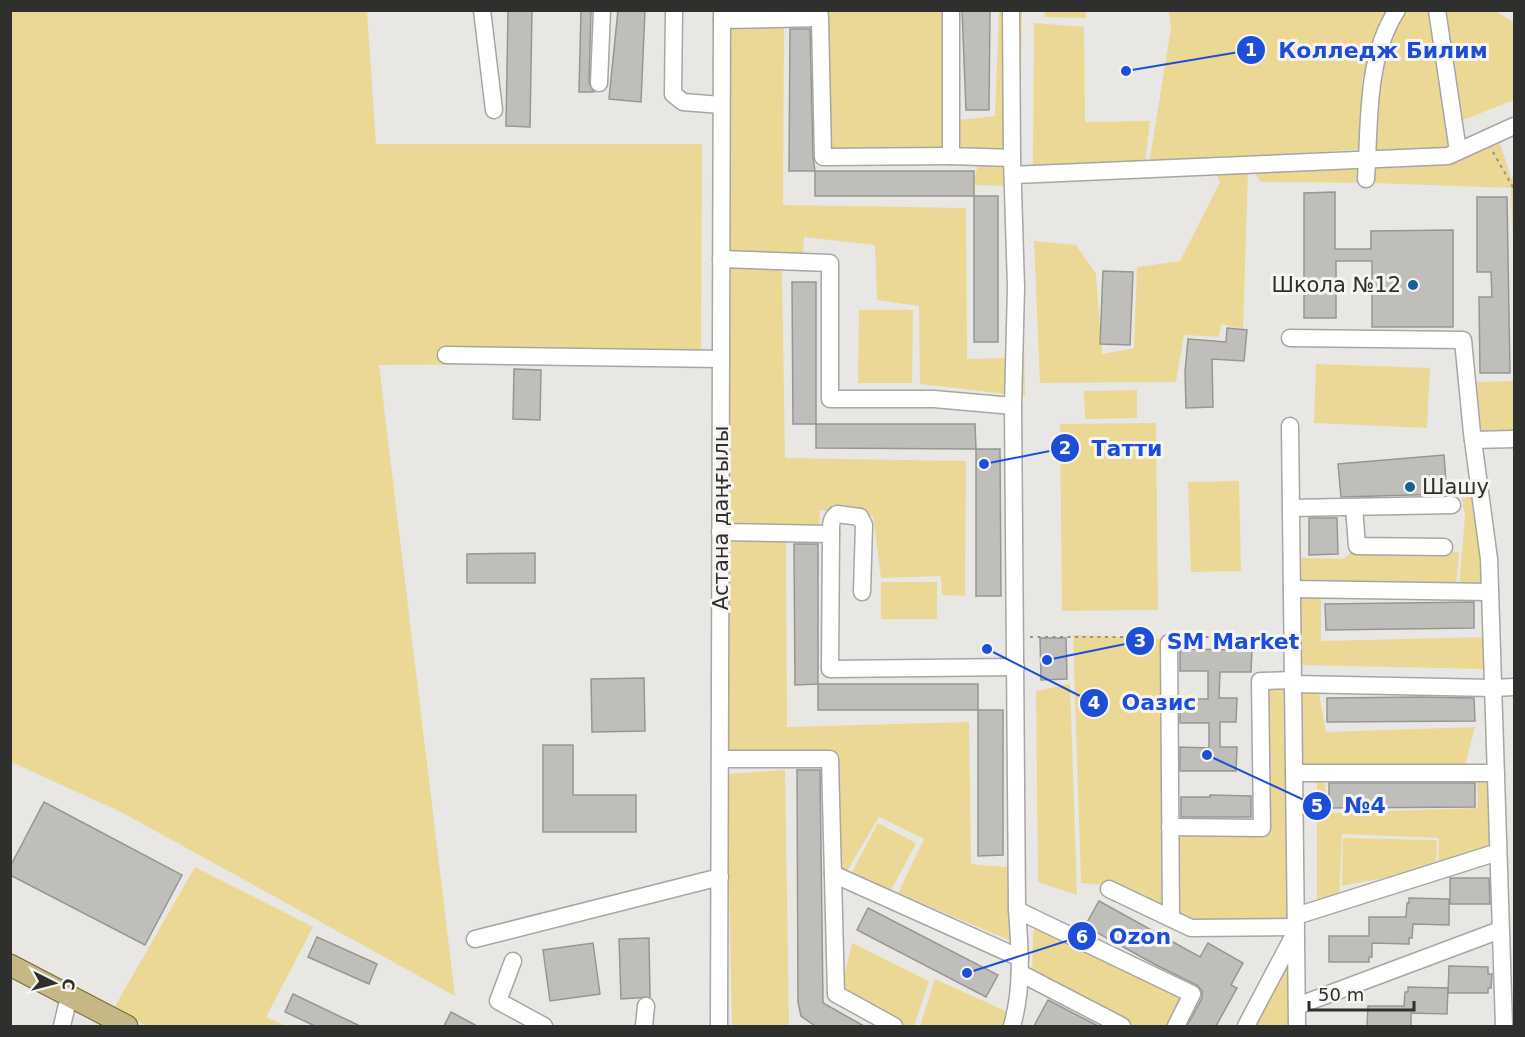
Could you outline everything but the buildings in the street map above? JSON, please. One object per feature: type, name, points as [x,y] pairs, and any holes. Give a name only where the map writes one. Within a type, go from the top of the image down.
[{"type":"main road","points":[[10,965],[127,1026]]},
{"type":"street","points":[[482,10],[495,110]]},
{"type":"street","points":[[599,84],[602,10]]},
{"type":"street","points":[[674,10],[673,94],[683,102],[722,105]]},
{"type":"street","points":[[951,10],[951,156]]},
{"type":"street","points":[[1011,10],[1016,287],[1013,406],[1017,910],[1020,965],[1018,1004],[1012,1026]]},
{"type":"street","points":[[1366,179],[1372,73],[1389,22],[1397,10]]},
{"type":"street","points":[[1437,10],[1458,151]]},
{"type":"street","points":[[722,15],[820,14],[823,157],[951,156],[1013,167],[1448,156],[1515,126]]},
{"type":"street","name":"Астана даңғылы","points":[[719,1026],[722,15]]},
{"type":"street","points":[[721,259],[830,263],[830,399],[934,399],[1013,406]]},
{"type":"street","points":[[1290,338],[1463,340],[1473,440],[1489,560],[1504,1026]]},
{"type":"street","points":[[446,355],[721,358]]},
{"type":"street","points":[[1290,426],[1297,1026]]},
{"type":"street","points":[[1473,440],[1515,439]]},
{"type":"street","points":[[1291,508],[1452,505]]},
{"type":"street","points":[[1354,507],[1358,546],[1444,547]]},
{"type":"street","points":[[862,592],[864,525],[860,517],[837,514],[833,517],[831,524],[830,669],[1016,667]]},
{"type":"street","points":[[720,532],[831,534]]},
{"type":"street","points":[[1292,589],[1490,592]]},
{"type":"street","points":[[1168,639],[1170,918]]},
{"type":"street","points":[[1170,827],[1262,828],[1260,681],[1515,687]]},
{"type":"street","points":[[720,759],[830,759],[836,994],[894,1026]]},
{"type":"street","points":[[1294,773],[1496,773]]},
{"type":"street","points":[[1109,890],[1191,928],[1296,925],[1498,852]]},
{"type":"street","points":[[833,874],[1020,965],[1122,1026]]},
{"type":"street","points":[[475,939],[720,877]]},
{"type":"street","points":[[1017,910],[1192,994],[1176,1026]]},
{"type":"street","points":[[1246,1026],[1296,925]]},
{"type":"street","points":[[1297,1006],[1500,930]]},
{"type":"street","points":[[513,962],[498,1001],[544,1026]]},
{"type":"street","points":[[62,1026],[69,996]]},
{"type":"street","points":[[644,1026],[646,1006]]},
{"type":"path","points":[[1486,139],[1515,189]]},
{"type":"path","points":[[1015,637],[1168,639],[1273,637]]},
{"type":"shaded area","points":[[11,11],[367,11],[376,144],[702,144],[701,363],[379,365],[455,996],[121,812],[11,762]]},
{"type":"shaded area","points":[[826,11],[944,11],[946,150],[830,151]]},
{"type":"shaded area","points":[[999,11],[1022,11],[1020,153],[961,151],[959,120],[995,116]]},
{"type":"shaded area","points":[[1045,11],[1086,11],[1086,18],[1044,17]]},
{"type":"shaded area","points":[[1169,11],[1388,11],[1362,80],[1361,149],[1149,164],[1171,28]]},
{"type":"shaded area","points":[[1403,11],[1429,11],[1450,149],[1373,153],[1379,79],[1394,26]]},
{"type":"shaded area","points":[[1442,11],[1496,11],[1514,23],[1514,100],[1458,122]]},
{"type":"shaded area","points":[[1034,23],[1084,27],[1085,122],[1150,121],[1145,163],[1033,168]]},
{"type":"shaded area","points":[[727,25],[784,28],[783,205],[966,208],[967,359],[1009,358],[1007,186],[974,185],[978,162],[1021,162],[1025,396],[920,384],[919,306],[877,300],[875,245],[804,237],[803,257],[727,254]]},
{"type":"shaded area","points":[[1500,143],[1511,178],[1514,177],[1514,268],[1511,188],[1261,182],[1254,172],[1448,163]]},
{"type":"shaded area","points":[[1216,172],[1248,172],[1243,329],[1221,324],[1219,337],[1184,335],[1176,382],[1040,383],[1034,241],[1076,245],[1096,274],[1102,354],[1134,348],[1137,267],[1180,261],[1220,182]]},
{"type":"shaded area","points":[[727,264],[782,271],[785,458],[966,461],[965,596],[942,595],[941,576],[881,578],[873,516],[820,510],[819,528],[727,524]]},
{"type":"shaded area","points":[[859,310],[913,310],[912,383],[858,383]]},
{"type":"shaded area","points":[[1316,364],[1430,368],[1427,428],[1314,423]]},
{"type":"shaded area","points":[[1514,381],[1514,432],[1482,432],[1475,382]]},
{"type":"shaded area","points":[[1137,390],[1137,418],[1085,419],[1084,391]]},
{"type":"shaded area","points":[[1156,423],[1158,610],[1062,611],[1060,424]]},
{"type":"shaded area","points":[[1239,481],[1241,571],[1191,572],[1188,482]]},
{"type":"shaded area","points":[[1477,493],[1486,589],[1459,588],[1465,516],[1462,499]]},
{"type":"shaded area","points":[[786,538],[787,727],[969,722],[971,864],[1025,869],[1018,944],[898,893],[924,839],[879,817],[847,871],[839,869],[833,754],[727,753],[727,542]]},
{"type":"shaded area","points":[[1354,549],[1459,552],[1456,586],[1321,586],[1321,641],[1486,637],[1487,669],[1298,665],[1296,558],[1344,559]]},
{"type":"shaded area","points":[[881,582],[937,582],[937,619],[881,619]]},
{"type":"shaded area","points":[[1073,635],[1166,639],[1166,909],[1108,885],[1081,883]]},
{"type":"shaded area","points":[[1070,684],[1077,895],[1038,882],[1036,691]]},
{"type":"shaded area","points":[[1265,686],[1287,689],[1289,922],[1195,923],[1174,912],[1173,832],[1268,833]]},
{"type":"shaded area","points":[[1318,689],[1326,732],[1475,727],[1464,769],[1298,769],[1296,693]]},
{"type":"shaded area","points":[[785,770],[789,1026],[732,1026],[727,774]]},
{"type":"shaded area","points":[[1477,776],[1493,776],[1493,849],[1438,866],[1439,838],[1342,834],[1339,897],[1317,906],[1317,778],[1325,778],[1327,813],[1478,808]]},
{"type":"shaded area","points":[[878,823],[916,843],[890,892],[852,872]]},
{"type":"shaded area","points":[[1343,838],[1437,840],[1436,868],[1342,886]]},
{"type":"shaded area","points":[[195,867],[313,927],[266,1017],[286,1026],[147,1026],[114,1008]]},
{"type":"shaded area","points":[[1034,914],[1183,995],[1169,1026],[1133,1026],[1032,971]]},
{"type":"shaded area","points":[[852,943],[929,981],[914,1026],[906,1026],[841,990]]},
{"type":"shaded area","points":[[1293,953],[1293,1026],[1252,1026]]},
{"type":"shaded area","points":[[935,979],[1012,1014],[1007,1026],[920,1026]]},
{"type":"place","name":"Колледж Билим","points":[[1126,71]]},
{"type":"place","name":"Школа №12","points":[[1413,285]]},
{"type":"place","name":"Татти","points":[[984,464]]},
{"type":"place","name":"Шашу","points":[[1410,487]]},
{"type":"place","name":"Оазис","points":[[987,649]]},
{"type":"place","name":"SM Market","points":[[1047,660]]},
{"type":"place","name":"№4","points":[[1207,755]]},
{"type":"place","name":"Ozon","points":[[967,973]]}]
